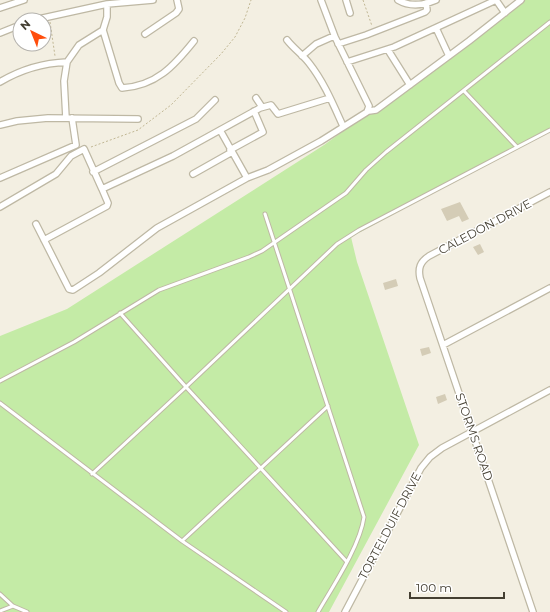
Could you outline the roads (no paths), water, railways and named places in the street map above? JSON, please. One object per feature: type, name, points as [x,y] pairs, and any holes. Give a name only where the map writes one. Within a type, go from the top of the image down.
[{"type":"street","points":[[0,8],[24,0]]},
{"type":"street","points":[[52,15],[107,4],[153,0]]},
{"type":"street","points":[[145,34],[179,10],[177,0]]},
{"type":"street","points":[[321,0],[334,36],[369,106],[369,111]]},
{"type":"street","points":[[346,0],[350,13]]},
{"type":"street","points":[[398,0],[410,4],[426,4],[436,0]]},
{"type":"street","points":[[347,62],[388,50],[496,0],[505,13]]},
{"type":"street","points":[[36,224],[69,289],[72,290],[99,273],[157,228],[247,178],[268,170],[321,141],[369,111],[376,110],[521,0]]},
{"type":"street","points":[[107,4],[107,17],[103,30],[119,83],[122,88],[144,83],[160,76],[172,67],[194,41]]},
{"type":"street","points":[[338,44],[374,33],[425,12],[427,10],[426,4]]},
{"type":"street","points":[[0,33],[12,28]]},
{"type":"street","points":[[436,28],[449,56]]},
{"type":"street","points":[[66,118],[64,81],[67,62],[79,45],[103,30]]},
{"type":"street","points":[[302,56],[316,44],[334,36]]},
{"type":"street","points":[[288,40],[295,50],[312,67],[330,98],[343,126]]},
{"type":"street","points":[[388,50],[410,85]]},
{"type":"street","points":[[0,82],[20,72],[56,63],[67,62]]},
{"type":"street","points":[[256,98],[262,106]]},
{"type":"street","points":[[102,189],[173,156],[262,106],[271,105],[278,114],[330,98]]},
{"type":"street","points":[[93,172],[196,119],[214,100]]},
{"type":"street","points":[[193,174],[263,132],[254,111]]},
{"type":"street","points":[[0,125],[17,121],[66,118],[138,119]]},
{"type":"street","points":[[0,178],[75,145],[72,118]]},
{"type":"street","points":[[220,130],[247,178]]},
{"type":"street","points":[[0,207],[56,174],[71,156],[84,149],[108,203],[107,206],[44,240]]},
{"type":"street","name":"CALEDON DRIVE","points":[[421,262],[429,256],[550,192]]},
{"type":"street","name":"STORMS ROAD","points":[[421,262],[419,267],[420,278],[533,612]]},
{"type":"street","points":[[443,345],[550,288]]},
{"type":"street","name":"TORTELDUIF DRIVE","points":[[344,612],[421,468],[436,452],[550,392]]},
{"type":"lane","points":[[0,381],[74,342],[159,290],[249,257],[275,242],[346,193],[381,156],[550,22]]},
{"type":"lane","points":[[464,91],[517,147]]},
{"type":"lane","points":[[92,474],[336,244],[550,130]]},
{"type":"lane","points":[[265,214],[364,518],[362,529],[346,562],[318,612]]},
{"type":"lane","points":[[120,313],[346,562]]},
{"type":"lane","points":[[0,403],[182,541],[286,612]]},
{"type":"lane","points":[[182,541],[328,406]]},
{"type":"lane","points":[[0,594],[13,606],[27,612]]},
{"type":"lane","points":[[0,611],[13,606]]}]
